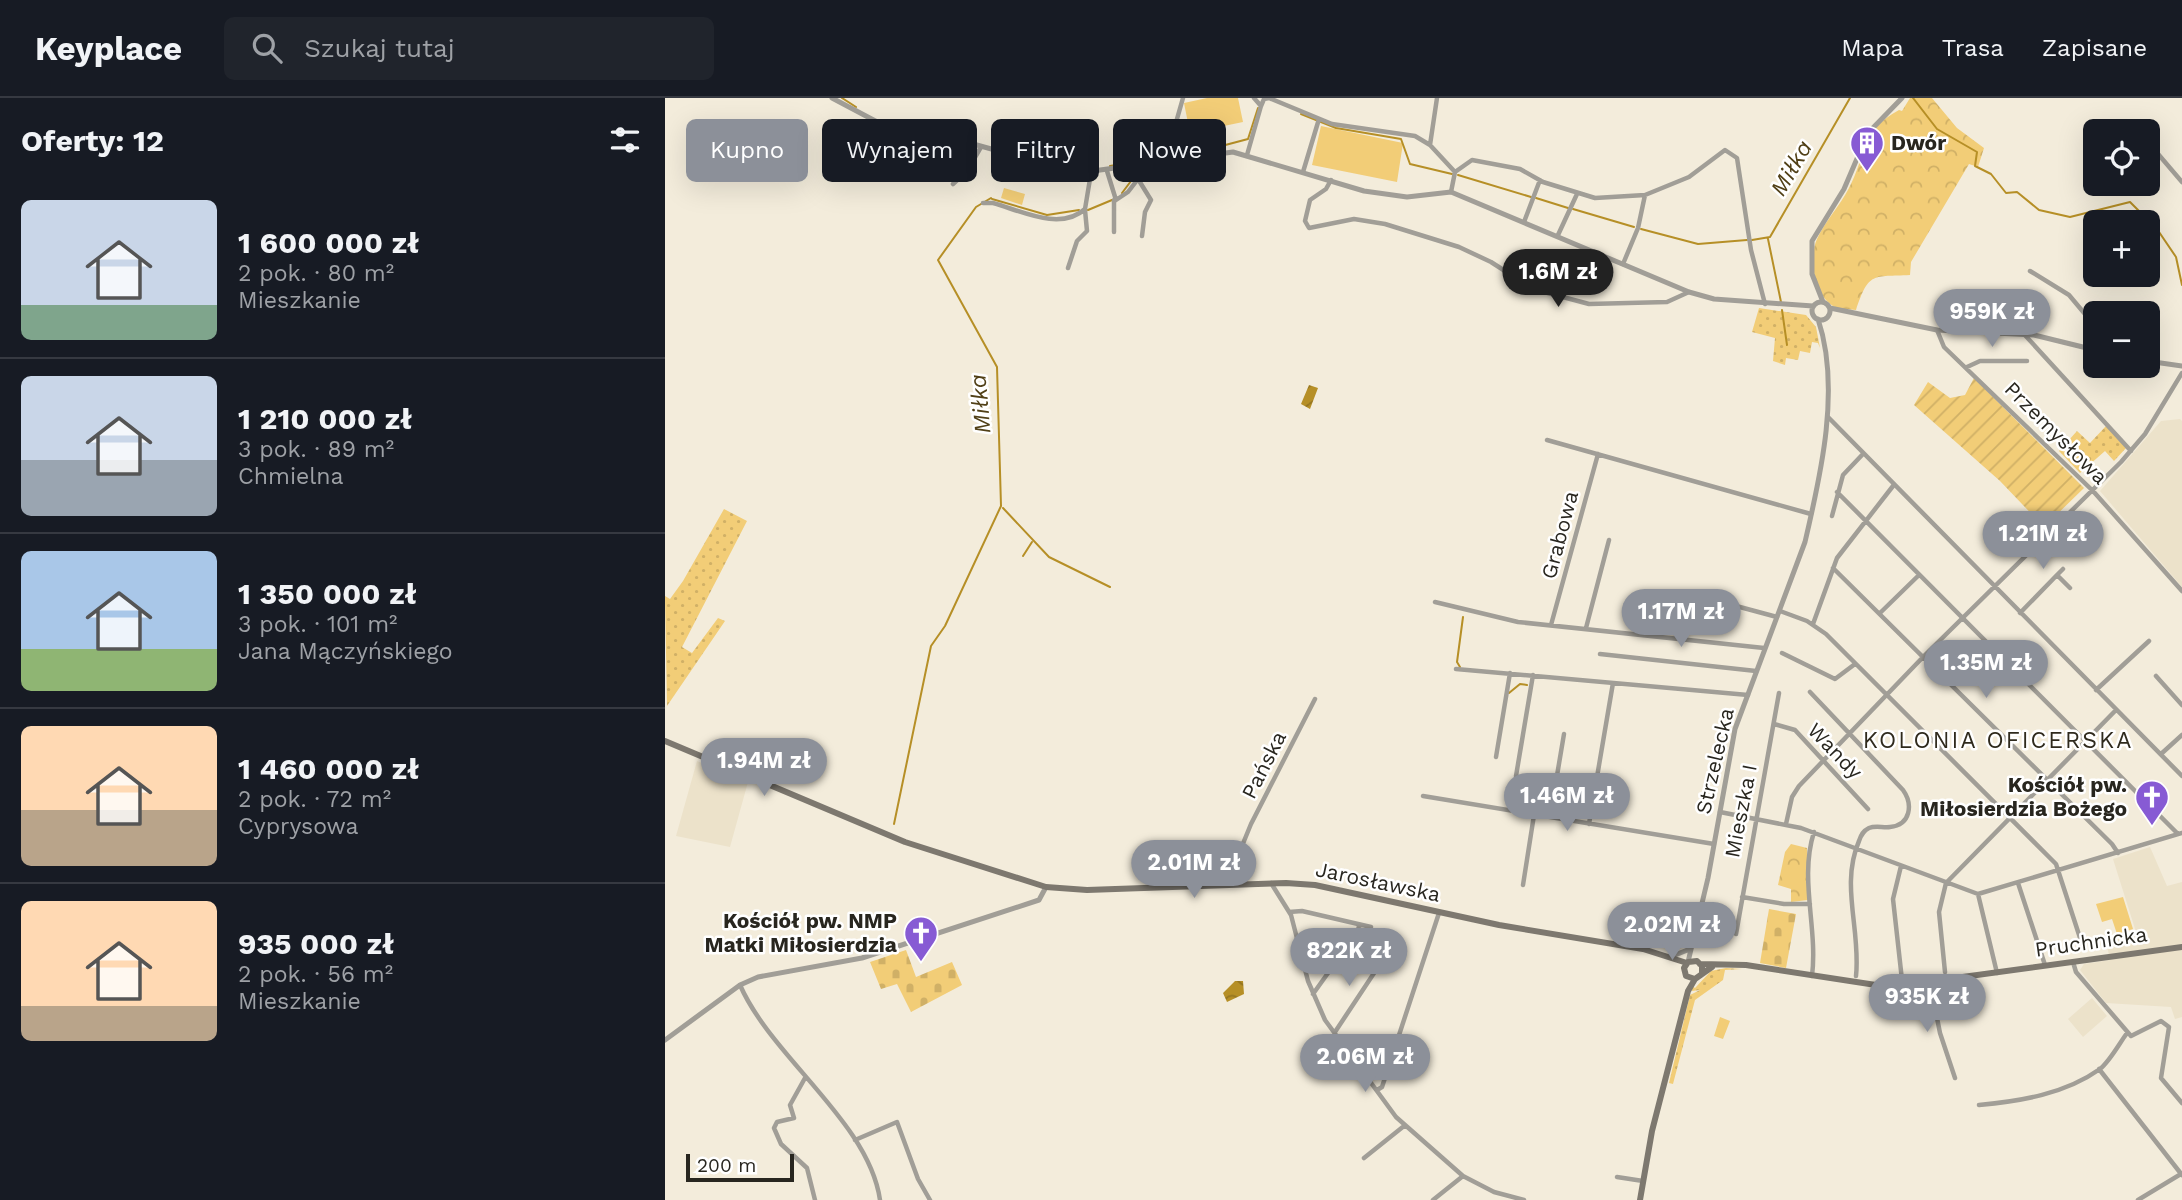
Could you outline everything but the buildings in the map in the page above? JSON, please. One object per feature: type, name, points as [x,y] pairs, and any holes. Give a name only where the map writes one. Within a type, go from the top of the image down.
[{"type":"main road","name":"Jarosławska","points":[[665,741],[873,829],[1047,887],[1087,890],[1271,883],[1315,885],[1439,913],[1643,949],[1669,958],[1686,968],[1695,979]]},
{"type":"main road","name":"Pruchnicka","points":[[1686,968],[1698,962],[1714,966],[1744,965],[1889,987],[2182,947]]},
{"type":"main road","points":[[1698,962],[1702,973]]},
{"type":"main road","name":"Pruchnicka","points":[[1688,991],[1695,979],[1714,966]]},
{"type":"main road","points":[[1640,1200],[1652,1131],[1688,991],[1686,968]]},
{"type":"street","points":[[832,98],[900,134],[942,135],[991,150]]},
{"type":"street","points":[[1178,119],[1183,98]]},
{"type":"street","points":[[1254,98],[1261,106]]},
{"type":"street","points":[[1247,155],[1261,106],[1264,99],[1269,98],[1332,124],[1415,136],[1430,145],[1455,172]]},
{"type":"street","points":[[1430,145],[1437,98]]},
{"type":"street","points":[[1848,314],[1818,319],[1813,308],[1815,286],[1810,255],[1816,232],[1844,189],[1865,136],[1878,119],[1902,98]]},
{"type":"street","points":[[1303,172],[1319,120]]},
{"type":"street","points":[[953,184],[967,171],[981,147]]},
{"type":"street","points":[[1451,192],[1455,172],[1472,160],[1520,169],[1540,180],[1595,198],[1646,195],[1689,177],[1725,150],[1733,152],[1739,166],[1751,250],[1766,304]]},
{"type":"street","points":[[1226,153],[1247,155],[1391,196],[1451,192],[1689,292],[1714,299],[1813,308],[1823,302]]},
{"type":"street","points":[[2160,156],[2182,182]]},
{"type":"street","points":[[1099,172],[1113,170]]},
{"type":"street","points":[[1107,171],[1114,200],[1114,232]]},
{"type":"street","points":[[1331,180],[1325,189],[1310,200],[1305,221],[1309,228],[1354,219],[1385,224],[1459,247],[1491,262],[1533,289],[1589,304],[1667,302],[1689,292]]},
{"type":"street","points":[[1524,222],[1540,180]]},
{"type":"street","points":[[1068,268],[1077,241],[1087,231],[1085,209],[1090,182]]},
{"type":"street","points":[[1114,200],[1128,192],[1136,182]]},
{"type":"street","points":[[1140,182],[1151,200],[1145,212],[1142,236]]},
{"type":"street","points":[[1557,235],[1577,194]]},
{"type":"street","points":[[1623,264],[1638,228],[1646,195]]},
{"type":"street","points":[[983,203],[993,202],[1050,219],[1081,213],[1085,209]]},
{"type":"street","points":[[2030,271],[2069,295],[2083,312]]},
{"type":"street","points":[[1815,286],[1823,302],[1830,308],[1848,314],[1937,330],[2023,333],[2083,347]]},
{"type":"street","name":"Strzelecka","points":[[1823,340],[1830,308]]},
{"type":"street","name":"Strzelecka","points":[[1686,968],[1735,729],[1805,542],[1811,514],[1828,417],[1823,340],[1818,319]]},
{"type":"street","name":"Przemysłowa","points":[[1937,330],[1944,347],[2093,491],[2182,591]]},
{"type":"street","points":[[2023,333],[2131,451]]},
{"type":"street","points":[[1966,367],[1973,362],[2027,361]]},
{"type":"street","points":[[2160,363],[2182,366]]},
{"type":"street","points":[[1786,824],[1793,797],[1822,760],[2131,451],[2154,420],[2182,373]]},
{"type":"street","points":[[1828,417],[1862,455],[2182,776]]},
{"type":"street","points":[[1825,433],[1836,428]]},
{"type":"street","points":[[1547,440],[1811,514]]},
{"type":"street","name":"Grabowa","points":[[1551,625],[1598,454]]},
{"type":"street","points":[[1832,516],[1837,492],[1846,471],[1862,455]]},
{"type":"street","points":[[1813,624],[1833,568],[1893,486]]},
{"type":"street","points":[[1719,811],[1814,832],[1978,894],[2180,834],[1837,492]]},
{"type":"street","points":[[1586,628],[1609,540]]},
{"type":"street","points":[[1833,568],[1924,656],[2118,853]]},
{"type":"street","points":[[2020,613],[2063,569]]},
{"type":"street","points":[[1880,613],[1919,575]]},
{"type":"street","points":[[2057,575],[2070,588]]},
{"type":"street","points":[[1435,602],[1518,622],[1765,648]]},
{"type":"street","points":[[1725,603],[1813,624],[1855,664],[2059,870],[2082,944]]},
{"type":"street","points":[[2096,690],[2149,641]]},
{"type":"street","points":[[1782,653],[1831,678],[1842,676],[1855,664]]},
{"type":"street","points":[[1600,654],[1756,671]]},
{"type":"street","points":[[1456,669],[1748,695]]},
{"type":"street","points":[[1496,757],[1510,673]]},
{"type":"street","points":[[1516,776],[1533,675]]},
{"type":"street","points":[[2156,676],[2182,705]]},
{"type":"street","points":[[1589,824],[1613,683]]},
{"type":"street","points":[[1810,692],[1903,790],[1910,802],[1910,811],[1902,822],[1890,828],[1872,827],[1865,830],[1856,849],[1849,876],[1856,976]]},
{"type":"street","name":"Mieszka I","points":[[1735,934],[1779,693]]},
{"type":"street","name":"Pańska","points":[[1226,885],[1251,824],[1315,699]]},
{"type":"street","points":[[1945,972],[1939,912],[1946,883],[2116,710]]},
{"type":"street","name":"Wandy","points":[[1774,723],[1795,730],[1868,809]]},
{"type":"street","points":[[1550,817],[1564,734]]},
{"type":"street","points":[[2161,754],[2182,735]]},
{"type":"street","points":[[1423,796],[1713,844]]},
{"type":"street","points":[[1523,885],[1534,815]]},
{"type":"street","points":[[1812,976],[1807,859],[1814,832]]},
{"type":"street","points":[[1901,866],[1893,899],[1902,980]]},
{"type":"street","points":[[1271,883],[1289,912],[1297,932],[1313,994],[1325,1020],[1404,1126],[1463,1176],[1494,1192],[1524,1200]]},
{"type":"street","points":[[2018,883],[2045,965]]},
{"type":"street","points":[[665,1040],[740,985],[770,974],[862,958],[890,950],[1039,900],[1047,887]]},
{"type":"street","points":[[1978,894],[1997,973]]},
{"type":"street","points":[[1741,897],[1784,904],[1810,904]]},
{"type":"street","points":[[1289,912],[1303,911],[1371,927]]},
{"type":"street","points":[[1377,1090],[1382,1087],[1439,913]]},
{"type":"street","points":[[1313,994],[1358,931],[1359,925]]},
{"type":"street","points":[[1669,958],[1682,955],[1692,947]]},
{"type":"street","name":"Strzelecka","points":[[1692,947],[1698,962]]},
{"type":"street","points":[[1335,1032],[1384,958]]},
{"type":"street","points":[[2073,961],[2076,972],[2129,1035]]},
{"type":"street","points":[[1930,983],[1940,1033],[1955,1078]]},
{"type":"street","points":[[740,985],[764,1024],[855,1140],[875,1179],[880,1200]]},
{"type":"street","points":[[1979,1105],[2043,1095],[2070,1086],[2099,1069],[2129,1035],[2161,1021],[2169,1027],[2160,1074],[2182,1103]]},
{"type":"street","points":[[2099,1069],[2182,1175],[2138,1200]]},
{"type":"street","points":[[805,1078],[790,1105],[794,1118],[777,1122],[774,1128],[781,1144],[807,1168],[815,1200]]},
{"type":"street","points":[[855,1140],[897,1122],[918,1179],[930,1200]]},
{"type":"street","points":[[1364,1158],[1404,1126]]},
{"type":"street","points":[[1433,1200],[1463,1176]]},
{"type":"street","points":[[1617,1177],[1643,1181]]},
{"type":"shaded area","points":[[2180,419],[2182,587],[2100,491],[2161,421]]},
{"type":"shaded area","points":[[697,761],[748,782],[730,847],[676,836]]},
{"type":"shaded area","points":[[2150,847],[2167,886],[2182,882],[2182,1017],[2175,1019],[2171,1007],[2106,1003],[2080,970],[2084,964],[2110,960],[2106,941],[2136,932],[2113,859]]},
{"type":"shaded area","points":[[2092,998],[2107,1016],[2083,1037],[2068,1019]]},
{"type":"green space","points":[[1207,98],[1238,98],[1243,122],[1226,126],[1226,119],[1187,119],[1184,103]]},
{"type":"green space","points":[[1910,98],[1932,98],[1957,128],[1984,148],[1978,167],[1969,164],[1911,262],[1910,275],[1874,279],[1865,288],[1856,310],[1837,308],[1828,302],[1818,286],[1813,266],[1814,247],[1824,226],[1849,188],[1871,135],[1886,118],[1899,110],[1902,111]]},
{"type":"green space","points":[[1321,126],[1403,143],[1397,182],[1312,165]]},
{"type":"green space","points":[[1004,188],[1025,194],[1022,205],[1001,198]]},
{"type":"green space","points":[[1759,308],[1806,315],[1816,327],[1820,348],[1818,343],[1812,342],[1810,353],[1800,351],[1798,360],[1786,358],[1785,365],[1773,361],[1775,338],[1752,332]]},
{"type":"green space","points":[[1974,378],[2084,488],[2044,527],[2000,481],[1914,405],[1928,382],[1950,398],[1965,395]]},
{"type":"green space","points":[[2106,426],[2126,448],[2114,461],[2105,451],[2080,473],[2059,451],[2077,431],[2090,443]]},
{"type":"green space","points":[[724,509],[747,521],[682,647],[692,653],[718,618],[725,621],[667,706],[665,596],[670,599],[683,581]]},
{"type":"green space","points":[[1791,844],[1807,848],[1808,900],[1791,902],[1791,889],[1778,885],[1785,852]]},
{"type":"green space","points":[[2123,897],[2133,929],[2117,934],[2112,919],[2102,922],[2096,904]]},
{"type":"green space","points":[[1769,909],[1796,914],[1786,968],[1760,963]]},
{"type":"green space","points":[[906,950],[916,977],[952,962],[962,985],[911,1012],[897,984],[881,989],[870,962]]},
{"type":"green space","points":[[1726,968],[1742,969],[1725,970],[1723,980],[1695,1000],[1673,1084],[1669,1083],[1690,995],[1700,990],[1692,991],[1692,986],[1695,988],[1711,971]]},
{"type":"green space","points":[[1720,1017],[1730,1021],[1723,1039],[1714,1036]]},
{"type":"water","points":[[1309,385],[1318,388],[1310,409],[1301,404]]},
{"type":"water","points":[[1235,981],[1243,981],[1244,994],[1227,1002],[1223,993]]},
{"type":"waterway","points":[[842,98],[856,107]]},
{"type":"waterway","name":"Miłka","points":[[1752,240],[1770,237],[1850,98]]},
{"type":"waterway","name":"Miłka","points":[[1913,98],[1937,129],[1977,152],[1975,166],[1991,174],[2006,193],[2017,192],[2039,210],[2070,217],[2130,202],[2157,229],[2176,257],[2182,285]]},
{"type":"waterway","name":"Miłka","points":[[1226,145],[1248,139],[1258,108]]},
{"type":"waterway","name":"Miłka","points":[[1301,114],[1336,128],[1401,139],[1410,164],[1452,174]]},
{"type":"waterway","name":"Miłka","points":[[1458,175],[1531,197]]},
{"type":"waterway","name":"Miłka","points":[[1122,193],[1130,182]]},
{"type":"waterway","name":"Miłka","points":[[894,824],[931,646],[945,626],[1001,506],[997,367],[938,260],[976,207],[991,198]]},
{"type":"waterway","name":"Miłka","points":[[1536,198],[1568,208]]},
{"type":"waterway","name":"Miłka","points":[[992,199],[1047,215],[1079,210]]},
{"type":"waterway","name":"Miłka","points":[[1088,210],[1112,200]]},
{"type":"waterway","name":"Miłka","points":[[1573,209],[1634,227]]},
{"type":"waterway","name":"Miłka","points":[[1641,229],[1698,244],[1747,240]]},
{"type":"waterway","points":[[1768,239],[1781,302]]},
{"type":"waterway","points":[[1782,310],[1787,345]]},
{"type":"waterway","points":[[1003,508],[1049,557],[1110,587]]},
{"type":"waterway","points":[[1023,556],[1032,542]]},
{"type":"waterway","points":[[1460,667],[1457,662],[1463,617]]},
{"type":"waterway","points":[[1509,693],[1520,684],[1527,685]]},
{"type":"place","name":"Dwór","points":[[1867,173]]},
{"type":"place","name":"Kościół pw. Miłosierdzia Bożego","points":[[2152,827]]},
{"type":"place","name":"Kościół pw. NMP Matki Miłosierdzia","points":[[921,963]]},
{"type":"district","name":"KOLONIA OFICERSKA","points":[[1998,740]]}]
